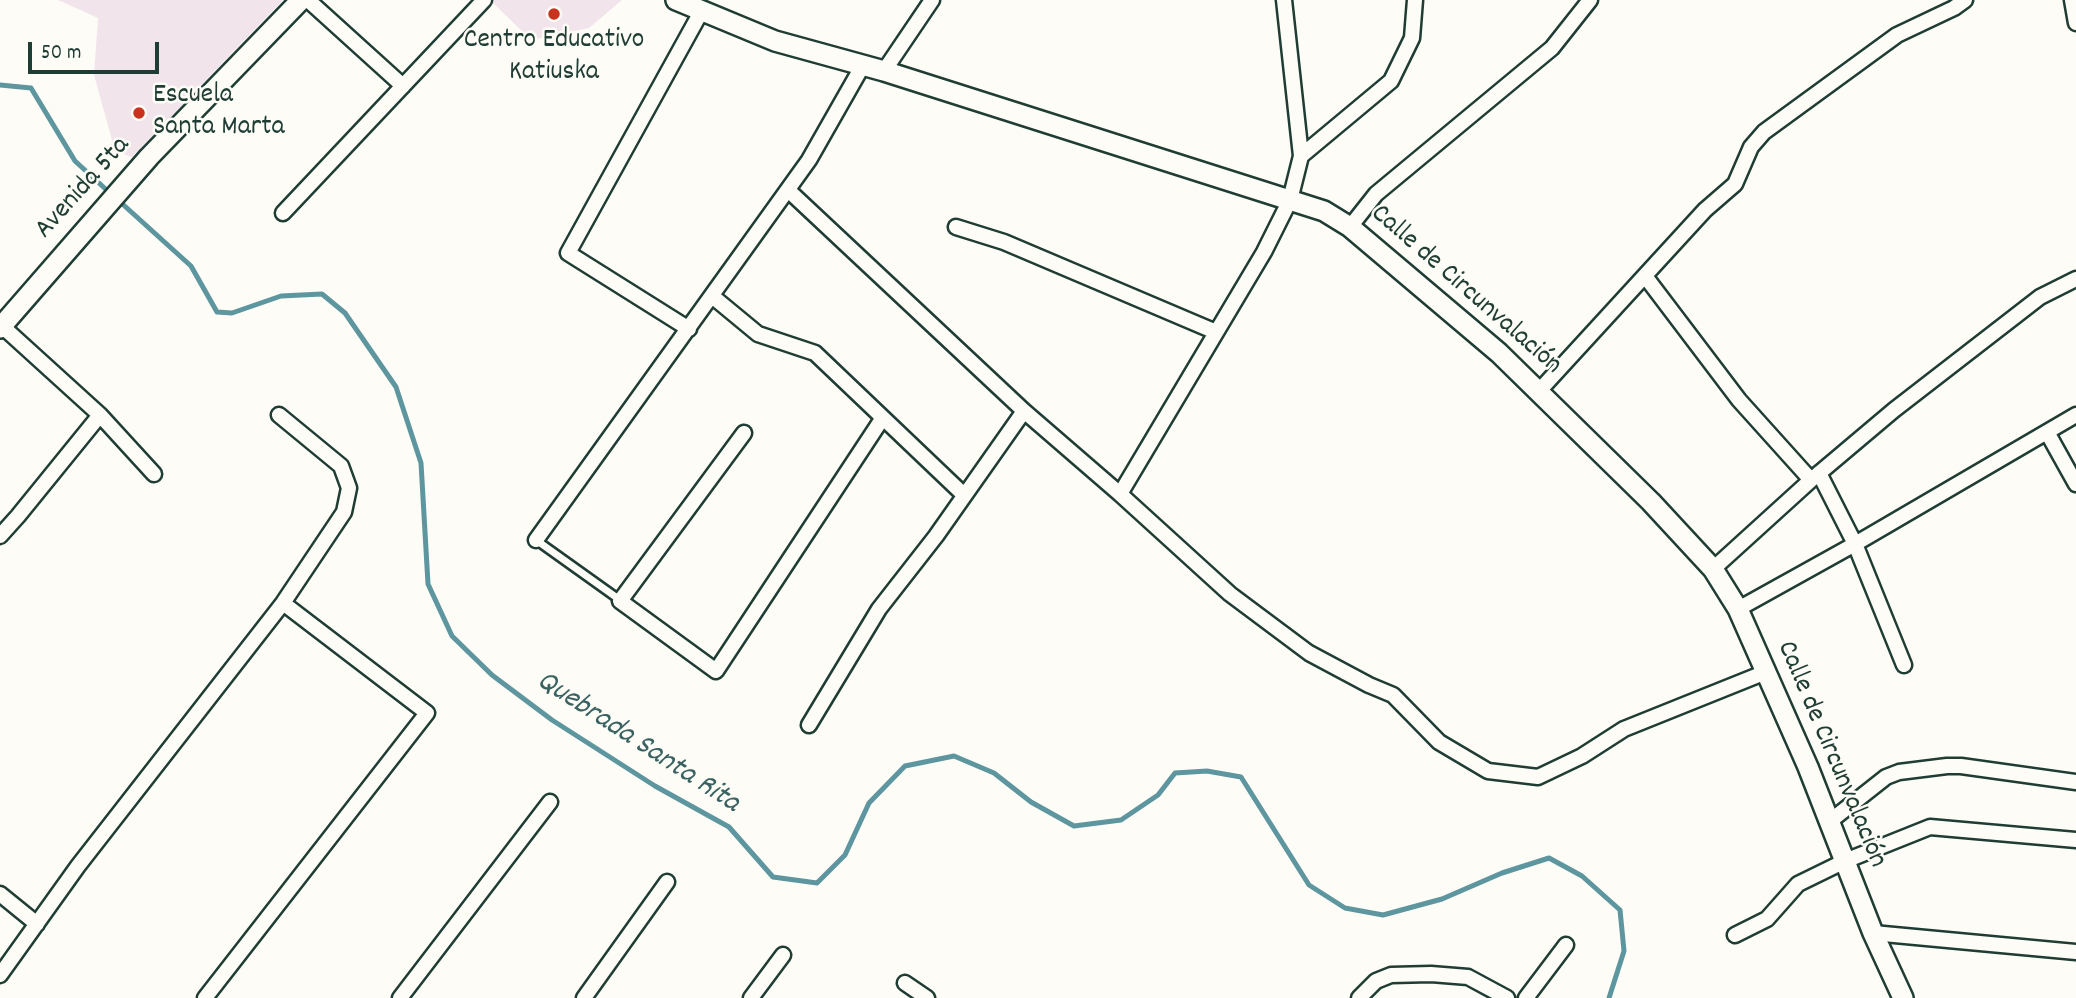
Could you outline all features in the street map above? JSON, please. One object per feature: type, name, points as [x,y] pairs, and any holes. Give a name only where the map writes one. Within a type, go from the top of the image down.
[{"type":"street","name":"Avenida 5ta","points":[[1,327],[149,157],[301,0]]},
{"type":"street","points":[[308,0],[403,86]]},
{"type":"street","points":[[283,213],[484,0]]},
{"type":"street","name":"Calle de Circunvalación","points":[[676,0],[775,41],[884,71],[1290,200],[1324,211],[1350,227],[1499,353],[1651,502],[1713,569],[1738,609],[1808,767],[1873,933],[1903,998]]},
{"type":"street","points":[[884,71],[932,0]]},
{"type":"street","points":[[1120,494],[1264,252],[1290,200],[1301,156],[1284,0]]},
{"type":"street","points":[[1301,156],[1391,81],[1412,37],[1415,0]]},
{"type":"street","points":[[1350,227],[1376,194],[1552,48],[1590,0]]},
{"type":"street","points":[[1539,391],[1705,210],[1735,184],[1751,147],[1765,132],[1897,35],[1965,0]]},
{"type":"street","points":[[2072,0],[2076,23]]},
{"type":"street","points":[[688,329],[568,253],[701,12]]},
{"type":"street","points":[[536,540],[809,160],[863,65]]},
{"type":"street","points":[[788,190],[1024,411],[1230,594],[1309,653],[1393,695],[1438,742],[1488,771],[1538,777],[1582,756],[1624,729],[1766,673]]},
{"type":"street","points":[[956,227],[1004,242],[1216,332]]},
{"type":"street","points":[[1645,276],[1739,400],[1815,476],[1856,544],[1904,665]]},
{"type":"street","points":[[1713,569],[1815,476],[2005,323],[2040,297],[2076,279]]},
{"type":"street","points":[[712,296],[758,334],[815,353],[964,495]]},
{"type":"street","points":[[1,327],[100,415],[154,474]]},
{"type":"street","points":[[809,725],[879,609],[1024,411]]},
{"type":"street","points":[[0,536],[100,415]]},
{"type":"street","points":[[0,975],[78,866],[283,603],[344,512],[349,488],[341,466],[279,415]]},
{"type":"street","points":[[1738,609],[1856,544],[2076,415]]},
{"type":"street","points":[[744,433],[620,601],[716,671],[882,419]]},
{"type":"street","points":[[2047,432],[2076,484]]},
{"type":"street","points":[[205,998],[427,713],[283,603]]},
{"type":"street","points":[[1829,822],[1886,777],[1899,772],[1948,765],[2076,782]]},
{"type":"street","points":[[400,998],[550,802]]},
{"type":"street","points":[[1735,935],[1768,919],[1798,884],[1845,861],[1930,827],[2076,840]]},
{"type":"street","points":[[584,998],[667,882]]},
{"type":"street","points":[[0,894],[37,923]]},
{"type":"street","points":[[1873,933],[2076,952]]},
{"type":"street","points":[[1526,998],[1566,945]]},
{"type":"street","points":[[751,998],[783,955]]},
{"type":"street","points":[[1359,998],[1376,981],[1391,975],[1431,974],[1468,977],[1507,998]]},
{"type":"street","points":[[905,983],[927,998]]},
{"type":"lane","points":[[536,540],[620,601]]},
{"type":"shaded area","name":"Escuela Santa Marta","points":[[58,0],[283,0],[132,157],[115,151],[94,75],[98,18]]},
{"type":"shaded area","name":"Centro Educativo Katiuska","points":[[490,0],[622,0],[589,28],[531,40]]},
{"type":"waterway","name":"Quebrada Santa Rita","points":[[0,85],[31,88],[75,161],[111,194]]},
{"type":"waterway","name":"Quebrada Santa Rita","points":[[118,200],[191,266],[217,312],[232,313],[281,296],[322,294],[345,313],[396,387],[421,463],[428,584],[452,636],[492,675],[552,720],[655,786],[729,827],[773,877],[817,883],[845,855],[869,803],[905,766],[954,756],[994,773],[1031,802],[1074,826],[1121,820],[1158,795],[1175,773],[1207,771],[1241,777],[1309,885],[1345,908],[1383,915],[1442,899],[1502,873],[1549,858],[1582,876],[1620,910],[1624,951],[1609,998]]},
{"type":"place","name":"Centro Educativo Katiuska","points":[[554,14]]},
{"type":"place","name":"Escuela Santa Marta","points":[[139,113]]}]
